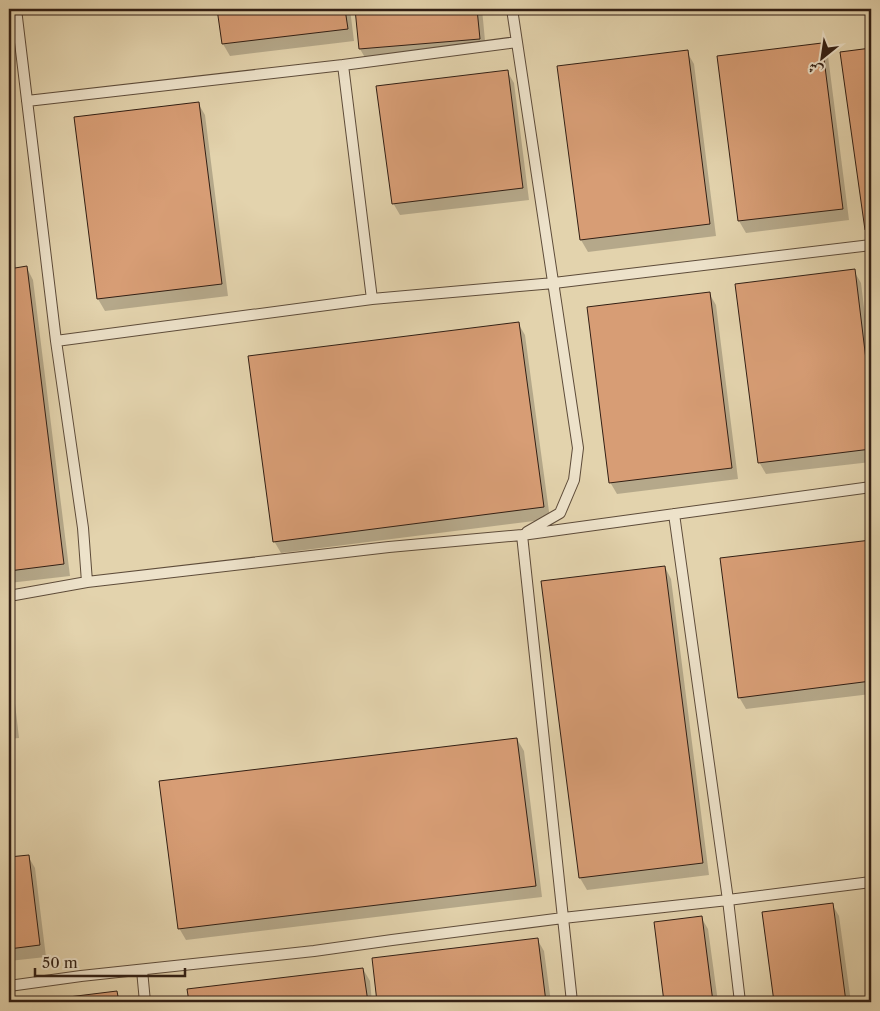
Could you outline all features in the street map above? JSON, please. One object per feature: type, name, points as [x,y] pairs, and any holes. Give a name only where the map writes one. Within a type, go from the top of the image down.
[{"type":"lane","points":[[16,9],[56,341],[77,498],[83,528],[87,582]]},
{"type":"lane","points":[[512,9],[578,448],[574,480],[560,512],[522,535]]},
{"type":"lane","points":[[27,101],[343,65],[518,42]]},
{"type":"lane","points":[[343,65],[372,299]]},
{"type":"lane","points":[[56,341],[372,299],[554,283],[871,245]]},
{"type":"lane","points":[[9,596],[87,582],[389,547],[522,535],[871,487]]},
{"type":"lane","points":[[674,514],[728,900],[740,1002]]},
{"type":"lane","points":[[522,535],[572,1002]]},
{"type":"lane","points":[[9,986],[81,976],[314,951],[563,918],[871,882]]},
{"type":"lane","points":[[142,970],[144,1002]]},
{"type":"building","points":[[217,9],[345,9],[348,29],[222,44]]},
{"type":"building","points":[[355,9],[477,9],[480,39],[359,49]]},
{"type":"building","points":[[822,43],[843,209],[738,221],[717,56]]},
{"type":"building","points":[[871,48],[871,229],[865,230],[840,52]]},
{"type":"building","points":[[688,50],[710,224],[580,240],[557,66]]},
{"type":"building","points":[[508,70],[523,188],[392,204],[376,86]]},
{"type":"building","points":[[199,102],[222,284],[97,299],[74,117]]},
{"type":"building","points":[[27,266],[64,564],[9,571],[9,269]]},
{"type":"building","points":[[855,269],[871,401],[871,449],[758,463],[735,284]]},
{"type":"building","points":[[710,292],[732,468],[609,483],[587,307]]},
{"type":"building","points":[[519,322],[544,507],[273,542],[248,356]]},
{"type":"building","points":[[871,540],[871,681],[738,698],[720,558]]},
{"type":"building","points":[[665,566],[703,863],[579,878],[541,581]]},
{"type":"building","points":[[9,686],[13,726],[9,726]]},
{"type":"building","points":[[517,738],[536,886],[178,929],[159,781]]},
{"type":"building","points":[[29,855],[40,945],[9,949],[9,857]]},
{"type":"building","points":[[833,903],[846,1002],[774,1002],[762,912]]},
{"type":"building","points":[[702,916],[713,1002],[664,1002],[654,922]]},
{"type":"building","points":[[538,938],[546,1002],[377,1002],[372,958]]},
{"type":"building","points":[[363,968],[368,1002],[189,1002],[187,989]]},
{"type":"building","points":[[117,991],[119,1002],[28,1002]]}]
